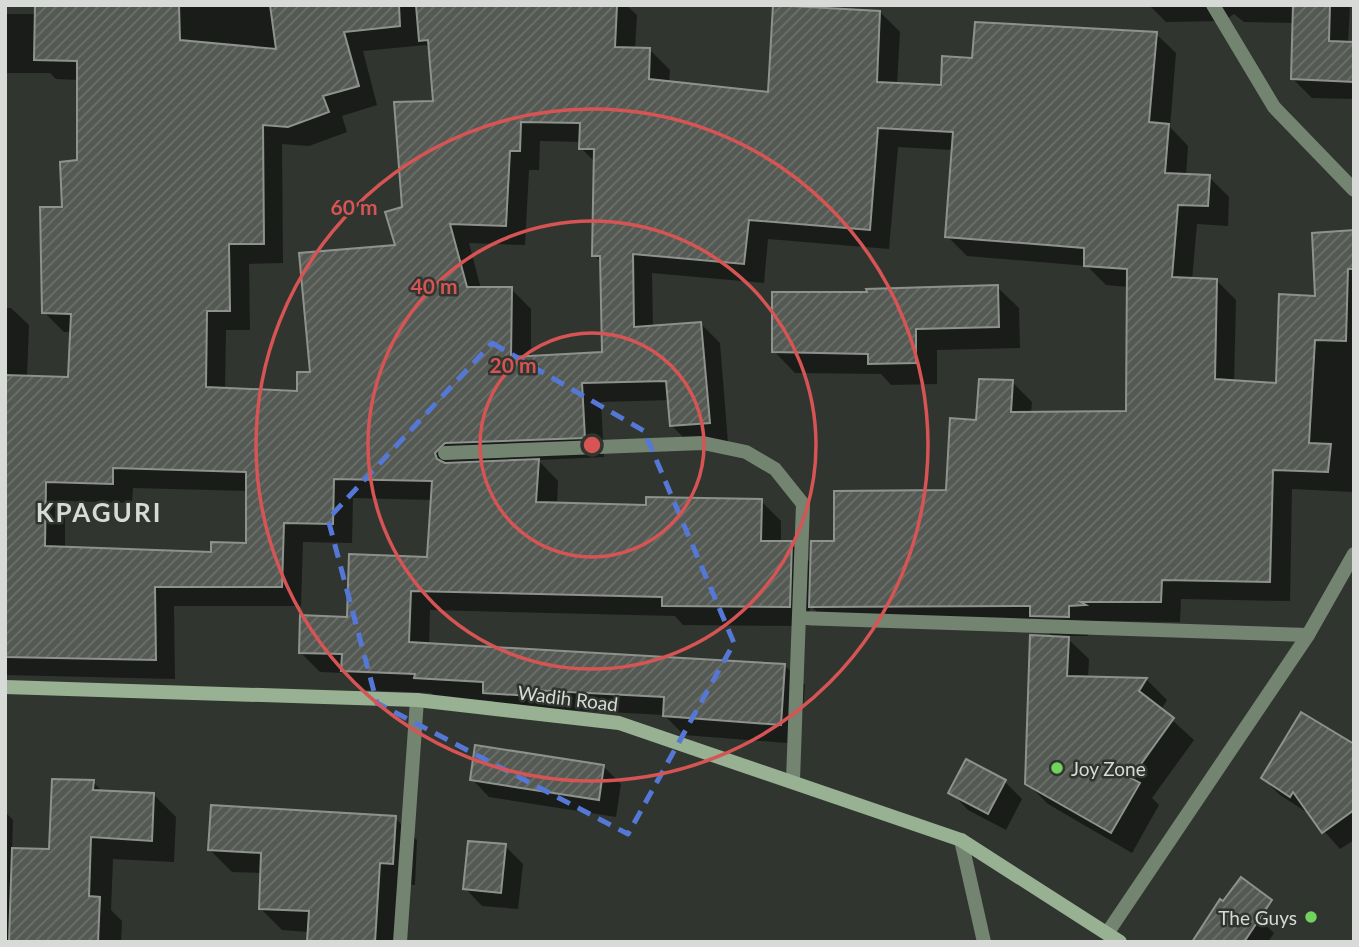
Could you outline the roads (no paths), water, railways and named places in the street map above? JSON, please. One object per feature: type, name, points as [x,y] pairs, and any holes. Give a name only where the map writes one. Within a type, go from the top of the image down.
[{"type":"street","points":[[1213,5],[1274,107],[1354,190]]},
{"type":"street","points":[[445,453],[703,443],[746,452],[775,469],[803,505],[793,780]]},
{"type":"street","points":[[1114,937],[1308,635],[1354,554]]},
{"type":"street","points":[[799,618],[1308,635]]},
{"type":"street","name":"Wadih Road","points":[[5,687],[417,700],[619,723],[793,780],[961,840],[1114,937]]},
{"type":"street","points":[[400,942],[417,700]]},
{"type":"street","points":[[961,840],[984,942]]},
{"type":"place","name":"Joy Zone","points":[[1057,768]]},
{"type":"place","name":"The Guys","points":[[1311,917]]},
{"type":"district","name":"KPAGURI","points":[[99,512]]}]
